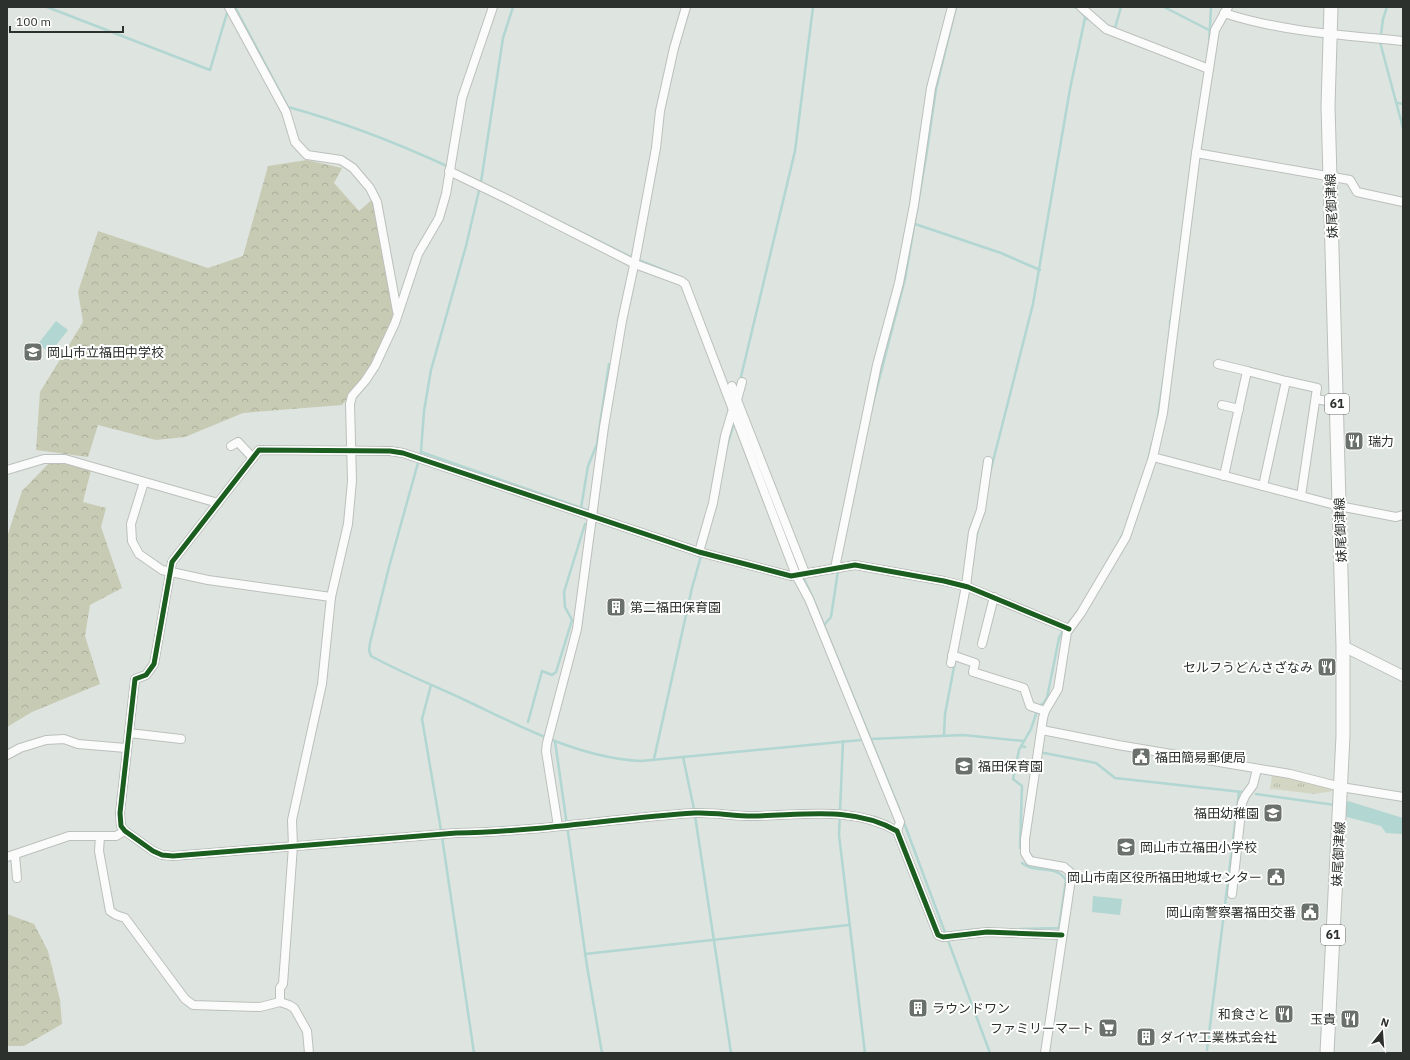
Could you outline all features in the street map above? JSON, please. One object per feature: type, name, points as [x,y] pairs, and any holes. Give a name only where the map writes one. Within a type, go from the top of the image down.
[{"type":"main road","name":"妹尾御津線","points":[[1327,1053],[1341,801],[1343,646],[1328,106],[1329,33],[1331,7]]},
{"type":"street","points":[[229,7],[286,112],[295,142],[307,155],[341,160],[353,168],[374,195],[377,202],[398,312]]},
{"type":"street","points":[[280,1002],[280,988],[283,984],[293,846],[292,820],[322,684],[331,597],[348,524],[352,481],[350,404],[352,396],[375,366],[395,323],[418,254],[439,218],[446,194],[462,98],[493,7]]},
{"type":"street","points":[[564,825],[546,751],[548,738],[577,629],[604,427],[622,321],[656,148],[660,111],[674,48],[686,7]]},
{"type":"street","points":[[835,568],[877,365],[899,283],[914,205],[931,88],[952,7]]},
{"type":"street","points":[[1081,7],[1106,29],[1207,68]]},
{"type":"street","points":[[1045,1053],[1071,878],[1070,872],[1064,868],[1030,861],[1025,854],[1027,819],[1042,730],[1040,710],[1058,688],[1066,627],[1081,613],[1126,537],[1153,457],[1163,413],[1207,68],[1215,30],[1226,10],[1253,23],[1311,32],[1403,40]]},
{"type":"street","points":[[1196,153],[1350,180],[1357,192],[1403,202]]},
{"type":"street","points":[[450,169],[481,186],[685,284],[796,575],[808,599],[900,822],[897,831]]},
{"type":"street","points":[[1218,364],[1317,388],[1302,496]]},
{"type":"street","points":[[1224,476],[1247,371]]},
{"type":"street","points":[[1263,486],[1286,381]]},
{"type":"street","points":[[737,400],[742,382]]},
{"type":"street","points":[[732,386],[805,573]]},
{"type":"street","points":[[1316,399],[1337,403]]},
{"type":"street","points":[[1222,405],[1239,409]]},
{"type":"street","points":[[699,552],[713,503],[725,436],[733,409]]},
{"type":"street","points":[[231,446],[238,442],[253,458]]},
{"type":"street","points":[[1062,935],[987,932],[944,937],[936,933],[897,831],[887,825],[839,813],[752,816],[695,813],[495,832],[442,834],[173,856],[162,855],[153,851],[125,831],[121,826],[120,813],[126,748],[135,679],[146,675],[154,664],[172,562],[259,450],[390,451],[419,457],[592,517],[699,552],[791,576],[855,565],[871,567],[968,587],[1066,627]]},
{"type":"street","points":[[1153,457],[1339,506],[1396,517],[1403,515]]},
{"type":"street","points":[[7,470],[44,459],[65,459],[218,503]]},
{"type":"street","points":[[988,461],[981,510],[973,532],[968,587],[954,658],[975,663],[973,672],[1024,688],[1030,706],[1040,710]]},
{"type":"street","points":[[144,482],[133,517],[132,541],[139,554],[162,570],[170,573],[331,597]]},
{"type":"street","points":[[982,644],[994,598]]},
{"type":"street","points":[[1343,646],[1403,676]]},
{"type":"street","points":[[1042,730],[1290,774],[1341,787],[1403,797]]},
{"type":"street","points":[[129,733],[181,739]]},
{"type":"street","points":[[7,755],[20,748],[46,740],[64,739],[78,744],[126,748]]},
{"type":"street","points":[[1232,894],[1242,803],[1245,796],[1254,785],[1256,769]]},
{"type":"street","points":[[17,878],[11,856],[70,836],[116,836],[125,831]]},
{"type":"street","points":[[100,836],[99,851],[110,911],[125,918],[188,1002],[193,1005],[260,1007],[280,1002],[294,1008],[307,1031],[309,1053]]},
{"type":"green space","points":[[307,160],[342,168],[334,183],[359,211],[373,199],[395,311],[369,373],[342,405],[243,413],[185,437],[156,440],[98,425],[88,457],[36,450],[40,392],[83,322],[78,292],[98,231],[208,268],[243,256],[268,166]]},
{"type":"green space","points":[[52,460],[91,470],[83,502],[106,508],[101,527],[122,588],[90,605],[85,636],[100,684],[32,712],[7,727],[7,537],[22,491]]},
{"type":"green space","points":[[1272,775],[1291,777],[1332,787],[1333,791],[1314,794],[1273,789],[1270,790]]},
{"type":"green space","points":[[7,914],[34,924],[48,951],[60,1000],[62,1024],[24,1046],[7,1046]]},
{"type":"water","points":[[56,321],[68,330],[50,353],[38,344]]},
{"type":"water","points":[[1332,801],[1348,801],[1403,818],[1403,834],[1386,833],[1381,826],[1332,813]]},
{"type":"water","points":[[1093,896],[1122,899],[1120,915],[1092,912]]},
{"type":"waterway","points":[[47,7],[210,70],[227,13]]},
{"type":"waterway","points":[[235,7],[288,107],[329,119],[370,134],[449,167]]},
{"type":"waterway","points":[[513,7],[503,38],[481,182],[466,246],[431,370],[424,411],[421,452],[389,567],[370,643],[369,650],[371,656],[551,740],[573,748],[618,759],[641,761],[861,740]]},
{"type":"waterway","points":[[740,381],[795,151],[813,7]]},
{"type":"waterway","points":[[871,411],[905,279],[936,89],[956,7]]},
{"type":"waterway","points":[[1074,7],[1078,8],[1087,19]]},
{"type":"waterway","points":[[1112,27],[1115,28],[1121,7]]},
{"type":"waterway","points":[[1164,7],[1209,30]]},
{"type":"waterway","points":[[1209,46],[1211,7]]},
{"type":"waterway","points":[[1387,7],[1383,19],[1380,42],[1403,128]]},
{"type":"waterway","points":[[990,473],[1033,304],[1070,89],[1085,18]]},
{"type":"waterway","points":[[1398,103],[1403,104]]},
{"type":"waterway","points":[[462,173],[631,257],[676,275]]},
{"type":"waterway","points":[[915,224],[1001,253],[1040,270]]},
{"type":"waterway","points":[[1170,331],[1170,321],[1172,317]]},
{"type":"waterway","points":[[581,508],[588,466],[597,444],[609,364]]},
{"type":"waterway","points":[[1157,424],[1163,382]]},
{"type":"waterway","points":[[727,446],[734,423]]},
{"type":"waterway","points":[[1148,461],[1152,443]]},
{"type":"waterway","points":[[421,452],[587,510]]},
{"type":"waterway","points":[[1141,484],[1146,468]]},
{"type":"waterway","points":[[528,722],[542,671],[552,675],[556,672],[572,620],[565,607],[564,592],[585,524]]},
{"type":"waterway","points":[[976,539],[978,529]]},
{"type":"waterway","points":[[1119,542],[1125,530]]},
{"type":"waterway","points":[[784,531],[799,570]]},
{"type":"waterway","points":[[654,759],[692,588],[701,556]]},
{"type":"waterway","points":[[824,625],[831,617],[838,571]]},
{"type":"waterway","points":[[803,577],[900,811]]},
{"type":"waterway","points":[[1038,706],[1043,704],[1047,698],[1059,638],[1063,630],[1072,619]]},
{"type":"waterway","points":[[944,735],[945,714],[955,662]]},
{"type":"waterway","points":[[431,685],[422,719],[441,830],[474,1053]]},
{"type":"waterway","points":[[1020,848],[1022,786],[1013,779],[1019,750],[1031,729],[1037,711]]},
{"type":"waterway","points":[[870,739],[963,735],[1024,741]]},
{"type":"waterway","points":[[555,741],[587,966],[602,1053]]},
{"type":"waterway","points":[[843,741],[839,835],[865,1053]]},
{"type":"waterway","points":[[1021,746],[1025,747]]},
{"type":"waterway","points":[[1044,753],[1096,763],[1115,778],[1242,792]]},
{"type":"waterway","points":[[683,757],[694,809],[731,1053]]},
{"type":"waterway","points":[[1207,1050],[1239,792]]},
{"type":"waterway","points":[[1256,794],[1335,805]]},
{"type":"waterway","points":[[903,820],[990,1053]]},
{"type":"waterway","points":[[1020,929],[1059,928],[1066,880],[1057,872],[1033,868],[1022,863]]},
{"type":"waterway","points":[[585,954],[849,925]]},
{"type":"waterway","points":[[944,933],[979,929]]},
{"type":"cycle path","points":[[1062,935],[987,932],[943,937],[938,935],[897,831],[880,823],[844,815],[807,814],[752,816],[695,813],[546,828],[456,833],[173,856],[162,855],[153,851],[125,831],[121,826],[120,813],[135,679],[146,675],[154,664],[172,562],[259,450],[390,451],[403,453],[699,552],[791,576],[855,565],[944,581],[968,587],[1069,629]]},
{"type":"place","name":"岡山市立福田中学校","points":[[33,352]]},
{"type":"place","name":"瑞力","points":[[1354,441]]},
{"type":"place","name":"第二福田保育園","points":[[616,607]]},
{"type":"place","name":"セルフうどんさざなみ","points":[[1327,667]]},
{"type":"place","name":"福田簡易郵便局","points":[[1141,757]]},
{"type":"place","name":"福田保育園","points":[[964,766]]},
{"type":"place","name":"福田幼稚園","points":[[1273,813]]},
{"type":"place","name":"岡山市立福田小学校","points":[[1126,847]]},
{"type":"place","name":"岡山市南区役所福田地域センター","points":[[1276,877]]},
{"type":"place","name":"岡山南警察署福田交番","points":[[1310,912]]},
{"type":"place","name":"ラウンドワン","points":[[918,1008]]},
{"type":"place","name":"和食さと","points":[[1284,1014]]},
{"type":"place","name":"玉貴","points":[[1350,1019]]},
{"type":"place","name":"ファミリーマート","points":[[1108,1028]]},
{"type":"place","name":"ダイヤ工業株式会社","points":[[1146,1037]]}]
